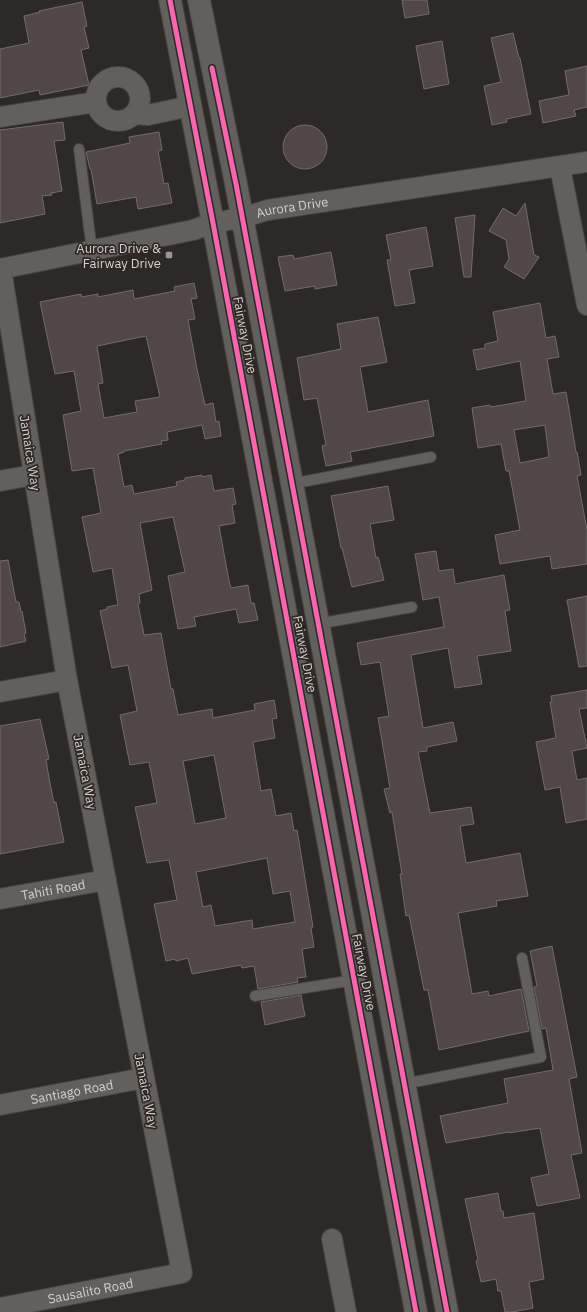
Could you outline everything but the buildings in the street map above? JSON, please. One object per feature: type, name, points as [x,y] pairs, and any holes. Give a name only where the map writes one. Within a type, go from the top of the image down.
[{"type":"street","name":"Fairway Drive","points":[[170,0],[213,222],[416,1312]]},
{"type":"street","name":"Fairway Drive","points":[[199,0],[234,177],[447,1312]]},
{"type":"street","points":[[118,76],[132,81],[140,93],[141,101],[135,114],[122,121],[108,119],[102,115],[96,102],[96,94],[104,81],[118,76]]},
{"type":"street","points":[[0,117],[96,102]]},
{"type":"street","points":[[135,114],[148,115],[190,106]]},
{"type":"street","name":"Aurora Drive","points":[[0,269],[193,230],[213,222],[241,218],[268,210],[587,162]]},
{"type":"street","points":[[560,167],[587,305]]},
{"type":"street","name":"Jamaica Way","points":[[0,269],[67,680],[182,1273]]},
{"type":"street","points":[[0,481],[33,475]]},
{"type":"street","points":[[0,692],[67,680]]},
{"type":"street","points":[[302,699],[330,694]]},
{"type":"street","name":"Tahiti Road","points":[[0,899],[106,880]]},
{"type":"street","name":"Santiago Road","points":[[0,1105],[144,1078]]},
{"type":"street","points":[[332,1239],[346,1312]]},
{"type":"street","name":"Sausalito Road","points":[[0,1308],[182,1273]]},
{"type":"lane","points":[[79,149],[92,251]]},
{"type":"lane","points":[[291,484],[431,457]]},
{"type":"lane","points":[[317,624],[412,607]]},
{"type":"lane","points":[[404,1084],[541,1057],[522,958]]},
{"type":"lane","points":[[255,996],[354,980]]},
{"type":"cycle path","points":[[170,0],[416,1312]]},
{"type":"cycle path","points":[[212,68],[236,184],[447,1312]]},
{"type":"place","name":"Aurora Drive & Fairway Drive","points":[[169,255]]}]
